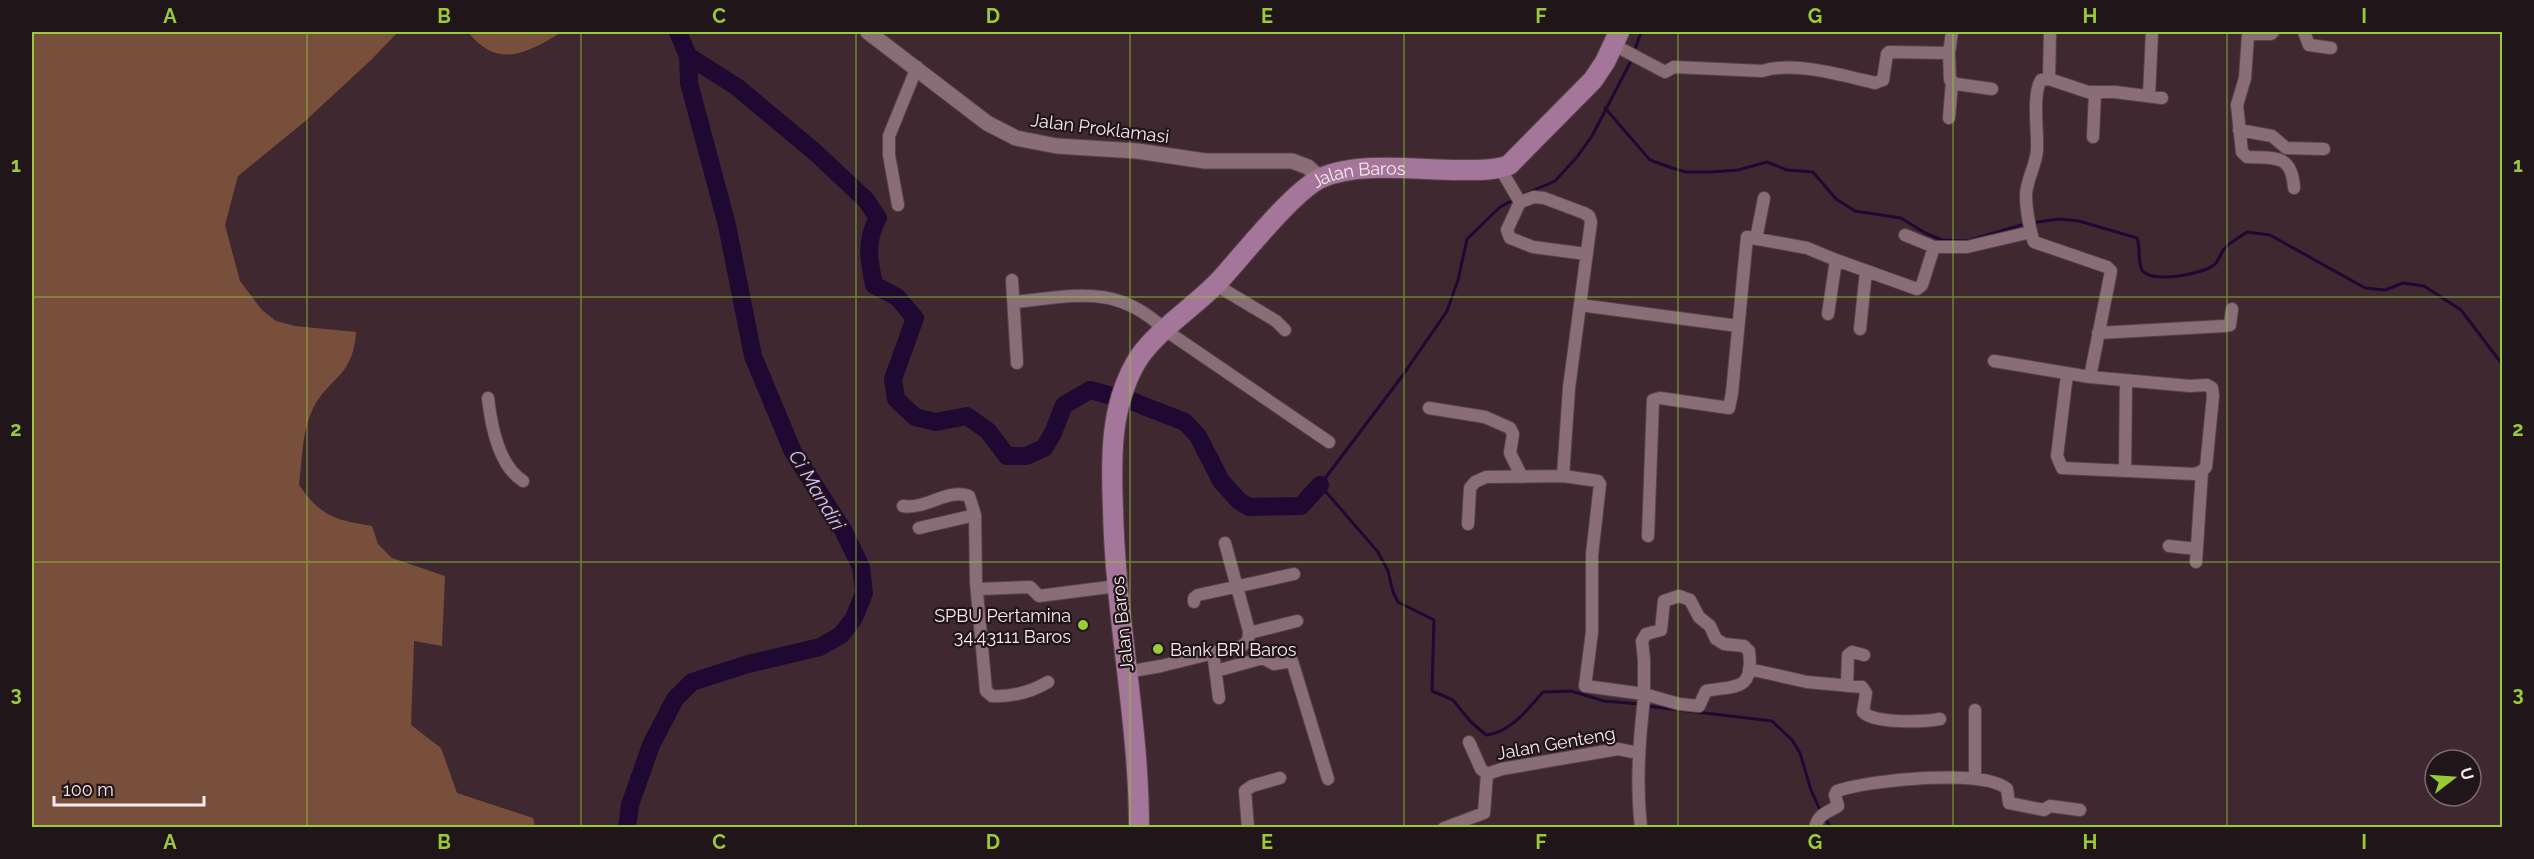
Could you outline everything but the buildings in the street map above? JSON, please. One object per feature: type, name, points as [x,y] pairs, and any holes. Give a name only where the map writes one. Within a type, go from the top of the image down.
[{"type":"main road","points":[[1500,168],[1515,161],[1623,46]]},
{"type":"main road","name":"Jalan Baros","points":[[1139,828],[1127,672],[1117,586],[1112,481],[1115,421],[1124,386],[1136,362],[1165,330],[1216,285],[1278,215],[1320,178],[1341,171],[1500,168]]},
{"type":"street","name":"Jalan Proklamasi","points":[[868,32],[987,123],[1016,138],[1057,146],[1137,152],[1205,161],[1292,161],[1308,167],[1320,178]]},
{"type":"street","points":[[1949,118],[1952,82],[1949,53],[1952,32]]},
{"type":"street","points":[[2049,79],[2050,32]]},
{"type":"street","points":[[2149,96],[2152,32]]},
{"type":"street","points":[[2273,32],[2248,35],[2245,78],[2237,99],[2239,130],[2242,152],[2245,156],[2286,162],[2292,170],[2294,188]]},
{"type":"street","points":[[2304,32],[2309,45],[2331,48]]},
{"type":"street","points":[[1623,46],[1665,72],[1674,67],[1762,71],[1776,67],[1825,72],[1880,82],[1883,80],[1889,52],[1949,53]]},
{"type":"street","points":[[898,205],[889,155],[889,136],[916,68]]},
{"type":"street","points":[[2090,377],[2111,271],[2107,267],[2037,244],[2031,229],[2026,194],[2037,149],[2038,84],[2041,80],[2049,79],[2080,91],[2115,92],[2162,98]]},
{"type":"street","points":[[1952,82],[1992,89]]},
{"type":"street","points":[[2094,137],[2095,93]]},
{"type":"street","points":[[2239,130],[2272,136],[2286,148],[2324,149]]},
{"type":"street","points":[[1500,168],[1517,198],[1506,233],[1510,238],[1533,247],[1586,254]]},
{"type":"street","points":[[1517,198],[1544,198],[1587,215],[1591,222],[1569,388],[1563,476]]},
{"type":"street","points":[[1755,239],[1764,198]]},
{"type":"street","points":[[1905,235],[1934,247],[1967,247],[2031,229]]},
{"type":"street","points":[[1648,536],[1653,400],[1660,398],[1728,408],[1732,393],[1747,237],[1807,248],[1913,288],[1920,288],[1934,247]]},
{"type":"street","points":[[1828,314],[1836,260]]},
{"type":"street","points":[[1860,329],[1866,271]]},
{"type":"street","points":[[1012,280],[1017,363]]},
{"type":"street","points":[[1216,285],[1276,321],[1285,330]]},
{"type":"street","points":[[1014,302],[1093,294],[1117,299],[1141,310],[1165,330],[1329,442]]},
{"type":"street","points":[[1580,305],[1738,326]]},
{"type":"street","points":[[2098,333],[2224,327],[2230,325],[2232,309]]},
{"type":"street","points":[[1994,361],[2067,374],[2126,381],[2190,386],[2207,384],[2212,388],[2213,396],[2206,467],[2195,474],[2062,468],[2058,461],[2067,374]]},
{"type":"street","points":[[2125,471],[2126,381]]},
{"type":"street","points":[[488,398],[490,415],[505,459],[515,476],[523,481]]},
{"type":"street","points":[[1429,408],[1485,417],[1510,428],[1513,434],[1510,453],[1522,477]]},
{"type":"street","points":[[2196,562],[2202,471]]},
{"type":"street","points":[[1468,524],[1470,488],[1475,482],[1486,477],[1563,476],[1598,481],[1600,484],[1592,555],[1592,632],[1585,686],[1643,701],[1699,706],[1707,691],[1732,689],[1741,685],[1748,675],[1749,651],[1746,647],[1718,641],[1710,626],[1699,617],[1690,600],[1679,596],[1667,598],[1662,607],[1660,631],[1642,637],[1643,701],[1638,753]]},
{"type":"street","points":[[903,506],[911,508],[965,494],[969,496],[975,515],[978,589],[987,694],[1006,697],[1037,689],[1048,681]]},
{"type":"street","points":[[919,528],[975,515]]},
{"type":"street","points":[[1127,672],[1161,666],[1245,644],[1250,637],[1225,543]]},
{"type":"street","points":[[2169,546],[2197,549]]},
{"type":"street","points":[[1194,602],[1194,598],[1198,595],[1294,574]]},
{"type":"street","points":[[978,589],[1030,586],[1039,596],[1117,586]]},
{"type":"street","points":[[1249,633],[1297,621]]},
{"type":"street","points":[[1213,652],[1219,698]]},
{"type":"street","points":[[1846,686],[1849,654],[1864,655]]},
{"type":"street","points":[[1216,671],[1263,658],[1272,664],[1292,661],[1328,780]]},
{"type":"street","points":[[1749,669],[1787,678],[1864,689],[1863,710],[1866,716],[1926,722],[1940,719]]},
{"type":"street","points":[[1975,710],[1975,778]]},
{"type":"street","points":[[1469,742],[1481,770],[1487,774]]},
{"type":"street","name":"Jalan Genteng","points":[[1444,828],[1484,813],[1487,774],[1502,769],[1618,748],[1638,753],[1641,828]]},
{"type":"street","points":[[1819,819],[1838,806],[1835,793],[1849,787],[1946,776],[1975,778],[2006,788],[2008,802],[2018,806],[2038,810],[2044,810],[2050,806],[2080,810]]},
{"type":"street","points":[[1248,828],[1245,791],[1252,786],[1280,778]]},
{"type":"shaded area","points":[[32,32],[398,32],[303,123],[238,176],[225,225],[240,281],[262,310],[276,321],[295,326],[356,332],[350,359],[339,376],[318,399],[309,419],[304,438],[299,485],[315,504],[330,515],[348,522],[372,526],[378,544],[392,558],[445,576],[442,646],[414,641],[411,725],[441,748],[457,793],[533,818],[535,827],[32,827]]},
{"type":"shaded area","points":[[468,32],[562,32],[525,51],[502,54],[490,51],[479,44]]},
{"type":"waterway","name":"Ci Mandiri","points":[[627,828],[630,805],[651,745],[675,699],[692,682],[748,664],[820,647],[841,635],[854,618],[864,593],[861,567],[843,530],[793,452],[753,356],[727,225],[689,83],[688,56],[678,32]]},
{"type":"waterway","points":[[1634,52],[1641,32]]},
{"type":"waterway","points":[[688,56],[737,87],[816,153],[866,200],[878,218],[870,243],[874,285],[897,297],[915,318],[893,379],[896,399],[915,417],[936,422],[967,416],[988,431],[1007,456],[1026,456],[1044,448],[1053,433],[1064,405],[1090,390],[1131,401],[1185,422],[1198,436],[1221,481],[1239,501],[1249,507],[1301,506],[1320,485]]},
{"type":"waterway","points":[[1521,196],[1555,181],[1577,157],[1592,136],[1632,59]]},
{"type":"waterway","points":[[1605,108],[1650,160],[1686,172],[1738,170],[1767,162],[1787,170],[1813,172],[1836,199],[1855,211],[1901,218],[1925,233],[1942,240],[1967,241],[2025,224]]},
{"type":"waterway","points":[[1515,199],[1500,207],[1467,239],[1458,280],[1447,311],[1403,375],[1320,485],[1378,552],[1388,571],[1398,602],[1434,620],[1432,691],[1453,700],[1470,721],[1486,735],[1511,725],[1543,692],[1571,691],[1604,701],[1639,704]]},
{"type":"waterway","points":[[2031,223],[2059,219],[2079,221],[2137,238],[2142,270],[2147,274],[2166,277],[2199,272],[2208,268],[2216,263],[2226,246],[2247,232],[2270,235],[2365,288],[2385,290],[2403,283],[2424,286],[2461,310],[2502,364]]},
{"type":"waterway","points":[[1646,706],[1772,721],[1792,740],[1800,753],[1811,790],[1821,812]]},
{"type":"waterway","points":[[1825,818],[1831,828]]},
{"type":"place","name":"SPBU Pertamina 34.43111 Baros","points":[[1083,625]]},
{"type":"place","name":"Bank BRI Baros","points":[[1158,649]]}]
